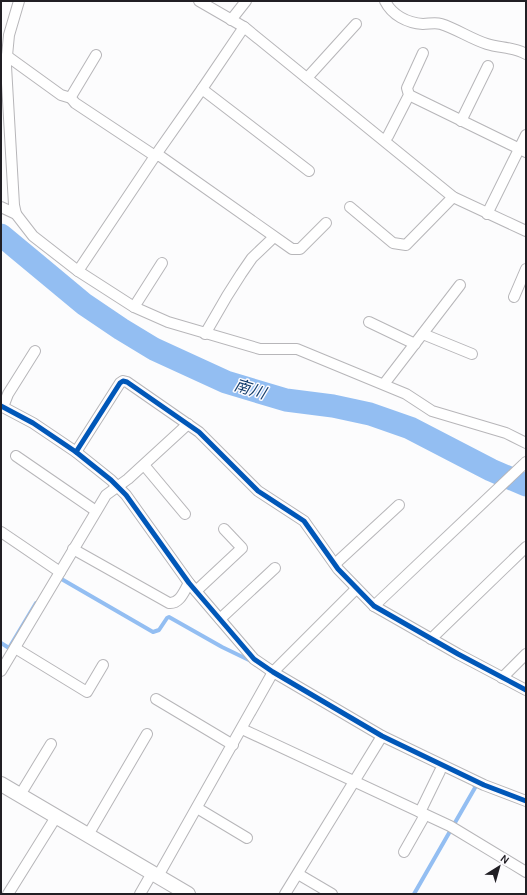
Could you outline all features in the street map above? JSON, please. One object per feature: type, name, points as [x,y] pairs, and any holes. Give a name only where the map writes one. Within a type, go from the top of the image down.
[{"type":"street","points":[[19,1],[6,56],[9,132],[14,205],[16,214],[33,236],[78,271],[134,307],[168,322],[260,349],[297,349],[406,394],[432,411],[506,433],[526,443]]},
{"type":"street","points":[[199,1],[244,27],[453,197],[526,231]]},
{"type":"street","points":[[231,20],[246,1]]},
{"type":"street","points":[[385,1],[389,9],[402,18],[423,24],[440,24],[488,44],[511,48],[526,54]]},
{"type":"street","points":[[307,78],[356,24]]},
{"type":"street","points":[[78,271],[244,27]]},
{"type":"street","points":[[384,140],[388,136],[409,95],[407,88],[423,53]]},
{"type":"street","points":[[71,98],[73,92],[96,55]]},
{"type":"street","points":[[6,56],[61,95],[71,98],[75,103],[155,156],[160,156],[292,249],[300,249],[326,223]]},
{"type":"street","points":[[461,120],[488,66]]},
{"type":"street","points":[[202,89],[309,171]]},
{"type":"street","points":[[409,95],[523,151]]},
{"type":"street","points":[[487,214],[523,151],[526,135]]},
{"type":"street","points":[[350,207],[393,243],[406,245],[453,197]]},
{"type":"street","points":[[1,207],[16,214]]},
{"type":"street","points":[[205,334],[241,274],[257,252],[274,237]]},
{"type":"street","points":[[134,307],[162,263]]},
{"type":"street","points":[[514,297],[526,269]]},
{"type":"street","points":[[384,384],[460,285]]},
{"type":"street","points":[[369,322],[415,344]]},
{"type":"street","points":[[422,334],[472,354]]},
{"type":"street","points":[[35,351],[8,394],[2,407],[33,423],[76,452],[117,486],[126,495],[192,587],[254,659],[273,672],[382,736],[484,785],[526,801]]},
{"type":"street","points":[[76,452],[123,381],[127,382],[199,432],[258,491],[304,521],[335,564],[356,589],[374,606],[431,639],[526,690]]},
{"type":"street","points":[[1,671],[106,494],[128,479],[188,424]]},
{"type":"street","points":[[16,456],[96,511]]},
{"type":"street","points":[[374,606],[526,462]]},
{"type":"street","points":[[144,465],[185,514]]},
{"type":"street","points":[[335,564],[399,505]]},
{"type":"street","points":[[73,549],[169,603],[174,604],[192,587],[242,548],[224,529]]},
{"type":"street","points":[[1,532],[60,572]]},
{"type":"street","points":[[431,639],[526,547]]},
{"type":"street","points":[[220,619],[275,568]]},
{"type":"street","points":[[140,894],[155,875],[197,808],[273,672],[356,589]]},
{"type":"street","points":[[15,648],[87,692],[104,665]]},
{"type":"street","points":[[502,678],[526,654]]},
{"type":"street","points":[[156,699],[233,745]]},
{"type":"street","points":[[242,729],[450,826],[526,872]]},
{"type":"street","points":[[88,835],[147,734]]},
{"type":"street","points":[[286,894],[382,736]]},
{"type":"street","points":[[20,795],[51,744]]},
{"type":"street","points":[[404,852],[440,771]]},
{"type":"street","points":[[1,784],[188,894]]},
{"type":"street","points":[[197,808],[247,838]]},
{"type":"street","points":[[8,894],[56,817]]},
{"type":"street","points":[[298,874],[332,894]]},
{"type":"waterway","name":"南川","points":[[1,235],[84,304],[154,349],[226,382],[286,400],[333,406],[370,414],[410,428],[491,470],[526,485]]},
{"type":"waterway","points":[[58,577],[153,632],[159,630],[169,617],[222,647],[253,662]]},
{"type":"waterway","points":[[1,643],[9,648],[36,603]]},
{"type":"waterway","points":[[414,894],[476,786],[474,785]]},
{"type":"cycle path","points":[[76,452],[120,383],[123,381],[127,382],[199,432],[258,491],[304,521],[338,569],[374,606],[458,654],[526,690]]},
{"type":"cycle path","points":[[1,406],[33,423],[76,452],[111,480],[126,495],[189,583],[254,659],[273,672],[382,736],[484,785],[526,801]]}]
